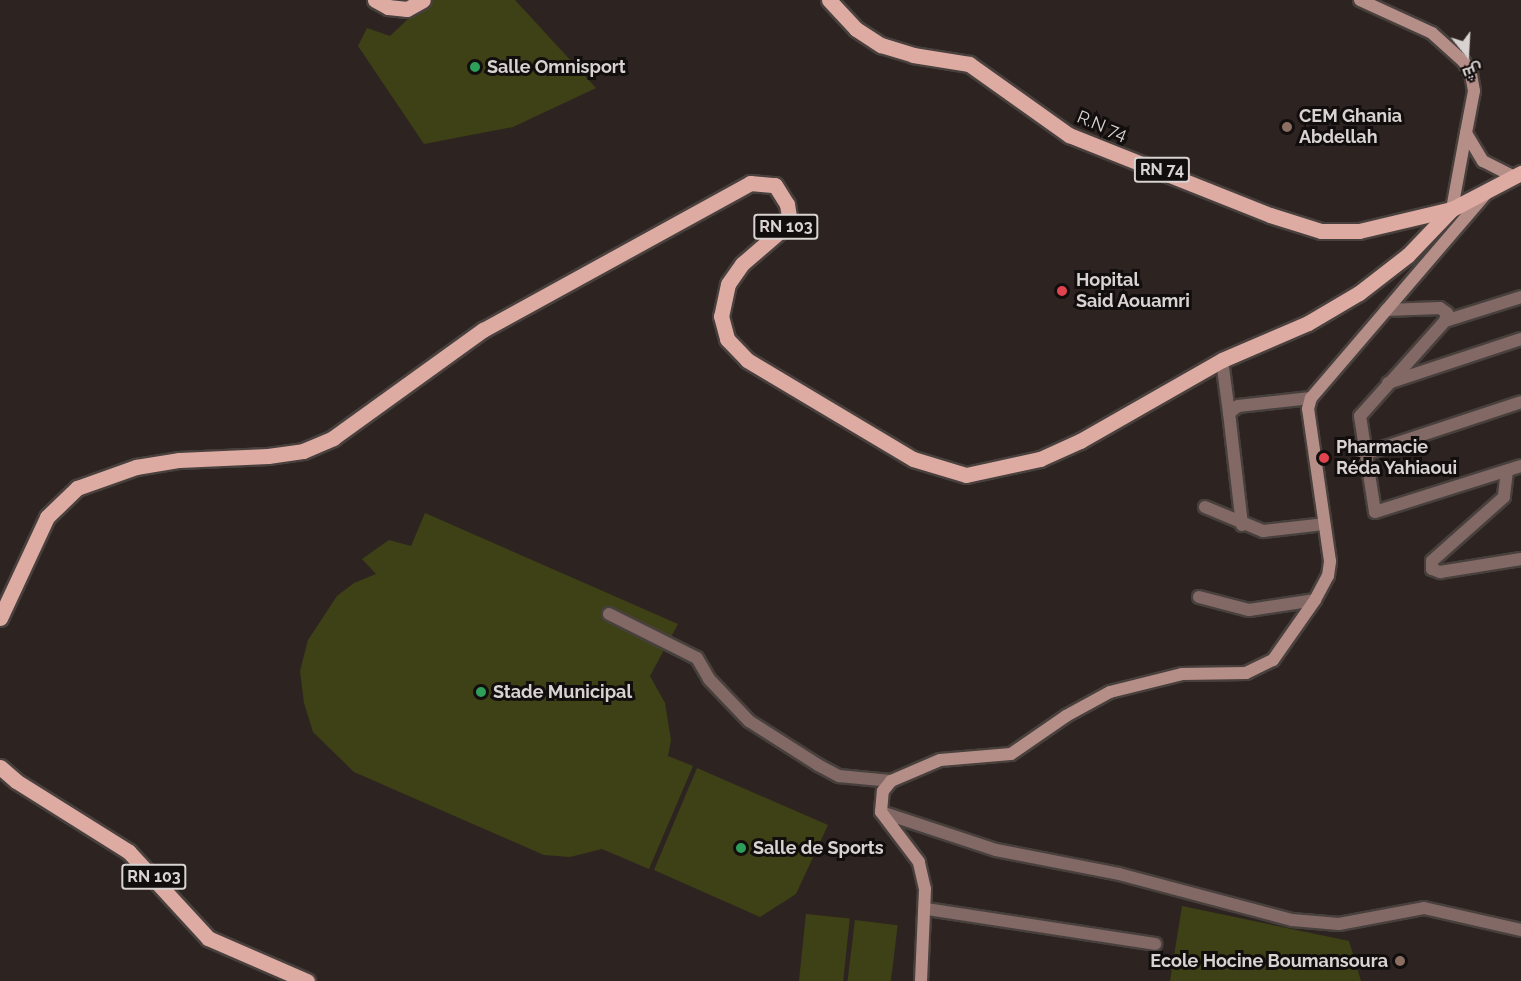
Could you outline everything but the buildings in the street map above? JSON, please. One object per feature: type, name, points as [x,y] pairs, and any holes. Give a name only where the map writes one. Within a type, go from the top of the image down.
[{"type":"main road","points":[[375,0],[397,9],[407,9],[423,0]]},
{"type":"main road","name":"R.N 74","points":[[829,0],[856,29],[881,45],[914,55],[969,64],[1069,135],[1270,215],[1321,231],[1359,231],[1452,209],[1517,175]]},
{"type":"main road","name":"RN 103","points":[[0,618],[47,517],[77,488],[136,467],[179,460],[268,456],[303,451],[333,438],[483,330],[750,183],[775,185],[787,204],[789,217],[786,226],[742,264],[728,284],[721,316],[727,339],[747,360],[924,463],[966,475],[1040,459],[1080,441],[1222,360],[1308,323],[1359,293],[1408,255],[1452,209]]},
{"type":"main road","name":"RN 103","points":[[0,767],[16,781],[129,852],[208,938],[307,981]]},
{"type":"street","points":[[1360,0],[1432,33],[1464,62],[1472,74],[1474,91],[1452,209]]},
{"type":"street","points":[[1466,133],[1483,160],[1517,175]]},
{"type":"street","points":[[609,614],[697,657],[710,679],[749,720],[818,765],[839,776],[891,781],[940,760],[1011,754],[1066,716],[1110,692],[1182,674],[1246,673],[1260,669],[1273,660],[1315,600],[1328,576],[1330,561],[1308,409],[1311,398],[1489,190]]},
{"type":"street","points":[[1521,297],[1445,321],[1387,383],[1360,416],[1364,454],[1375,512],[1521,466]]},
{"type":"street","points":[[1386,310],[1440,308],[1446,313],[1445,321]]},
{"type":"street","points":[[1387,383],[1521,339]]},
{"type":"street","points":[[1222,360],[1242,525]]},
{"type":"street","points":[[1229,414],[1238,406],[1311,398]]},
{"type":"street","points":[[1364,454],[1521,402]]},
{"type":"street","points":[[1507,471],[1504,497],[1440,553],[1432,561],[1432,569],[1440,572],[1521,559]]},
{"type":"street","points":[[1205,507],[1242,525],[1263,531],[1324,524]]},
{"type":"street","points":[[1198,597],[1249,610],[1315,600]]},
{"type":"street","points":[[891,781],[879,800],[881,812],[919,862],[927,909],[921,981]]},
{"type":"street","points":[[881,812],[996,850],[1119,874],[1292,920],[1339,924],[1424,908],[1521,930]]},
{"type":"street","points":[[927,909],[1155,944]]},
{"type":"shaded area","name":"Salle Omnisport","points":[[428,0],[515,0],[596,88],[513,127],[424,144],[358,46],[367,28],[390,36]]},
{"type":"shaded area","name":"Stade Municipal","points":[[425,513],[678,624],[650,676],[665,703],[671,740],[668,756],[693,766],[649,869],[602,849],[570,857],[544,855],[354,772],[313,732],[304,703],[300,671],[308,640],[337,596],[354,583],[376,574],[362,559],[389,540],[411,546]]},
{"type":"shaded area","name":"Salle de Sports","points":[[697,768],[828,825],[796,894],[760,917],[654,870]]},
{"type":"shaded area","points":[[1182,906],[1349,941],[1361,981],[1170,981]]},
{"type":"shaded area","points":[[806,914],[850,919],[843,981],[799,981]]},
{"type":"shaded area","points":[[855,920],[898,925],[891,981],[848,981]]},
{"type":"place","name":"Salle Omnisport","points":[[475,67]]},
{"type":"place","name":"CEM Ghania Abdellah","points":[[1287,127]]},
{"type":"place","name":"Hopital Said Aouamri","points":[[1062,291]]},
{"type":"place","name":"Pharmacie Réda Yahiaoui","points":[[1324,458]]},
{"type":"place","name":"Stade Municipal","points":[[481,692]]},
{"type":"place","name":"Salle de Sports","points":[[741,848]]},
{"type":"place","name":"Ecole Hocine Boumansoura","points":[[1400,961]]}]
